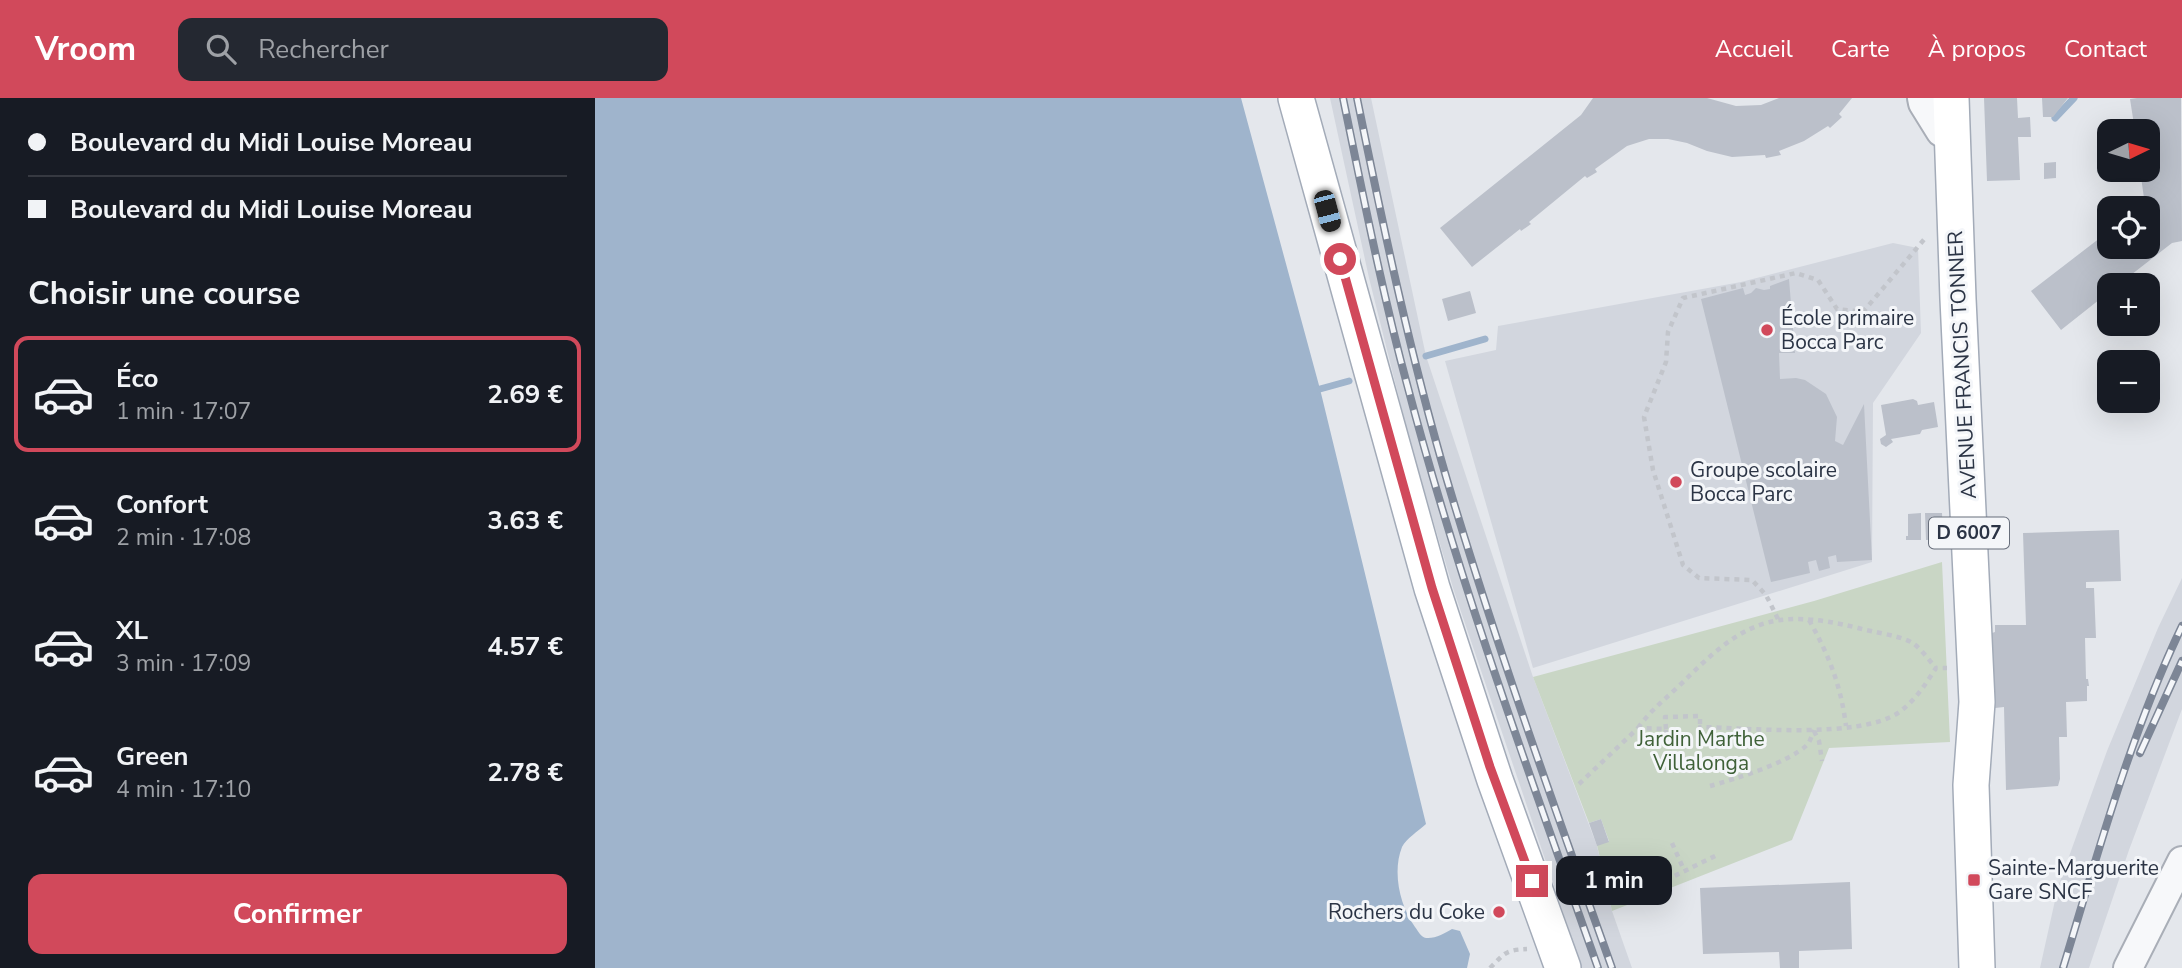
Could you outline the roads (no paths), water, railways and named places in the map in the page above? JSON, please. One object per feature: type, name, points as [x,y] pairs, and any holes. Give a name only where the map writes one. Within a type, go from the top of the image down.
[{"type":"main road","name":"AVENUE FRANCIS TONNER","points":[[1951,98],[1955,248],[1977,702],[1971,785],[1977,968]]},
{"type":"main road","points":[[1303,100],[1432,588],[1490,767],[1563,968]]},
{"type":"street","points":[[1922,98],[1941,132],[1953,138]]},
{"type":"street","points":[[2128,968],[2182,861]]},
{"type":"water","points":[[595,98],[1241,98],[1320,389],[1426,824],[1402,847],[1398,867],[1399,888],[1410,919],[1424,937],[1436,937],[1452,929],[1460,931],[1470,954],[1467,968],[595,968]]},
{"type":"waterway","points":[[2055,118],[2074,98]]},
{"type":"waterway","points":[[1426,356],[1485,339]]},
{"type":"waterway","points":[[1320,389],[1349,381]]},
{"type":"railway","points":[[1343,98],[1390,316],[1428,462],[1497,680],[1598,968]]},
{"type":"railway","points":[[1357,98],[1409,338],[1447,480],[1505,664],[1612,968]]},
{"type":"railway","points":[[2063,968],[2131,752],[2146,709],[2182,626]]},
{"type":"railway","points":[[2140,753],[2182,661]]},
{"type":"place","name":"École primaire Bocca Parc","points":[[1767,330]]},
{"type":"place","name":"Groupe scolaire Bocca Parc","points":[[1676,482]]},
{"type":"place","name":"Sainte-Marguerite Gare SNCF","points":[[1974,880]]},
{"type":"place","name":"Rochers du Coke","points":[[1499,912]]},
{"type":"park label","name":"Jardin Marthe Villalonga","points":[[1701,751]]}]
